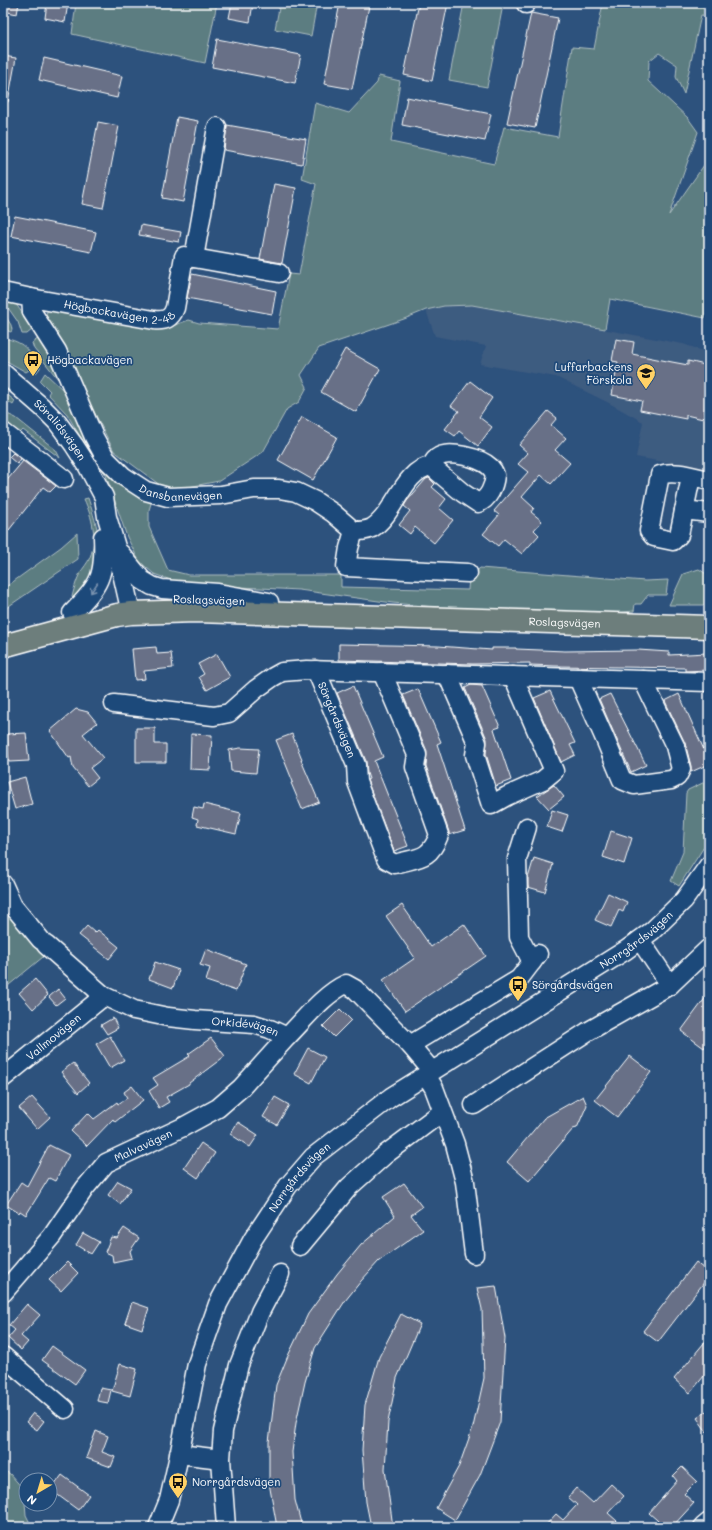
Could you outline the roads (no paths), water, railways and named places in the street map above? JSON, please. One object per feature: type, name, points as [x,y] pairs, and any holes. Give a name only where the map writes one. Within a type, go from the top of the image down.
[{"type":"main road","name":"Roslagsvägen","points":[[3,646],[123,608],[149,598],[269,602],[421,618]]},
{"type":"main road","name":"Roslagsvägen","points":[[3,641],[49,620],[72,613],[123,608],[709,627]]},
{"type":"street","points":[[217,127],[194,258],[279,274]]},
{"type":"street","name":"Högbackavägen 2-48","points":[[31,298],[163,321],[172,315],[175,308],[184,256],[194,258]]},
{"type":"street","points":[[3,292],[31,298]]},
{"type":"street","name":"Dansbanevägen","points":[[31,298],[32,312],[57,351],[94,437],[106,459],[123,476],[146,491],[168,497],[221,495],[254,489],[279,489],[296,492],[315,501],[333,513],[354,532]]},
{"type":"street","name":"Söralidsvägen","points":[[3,373],[42,407],[68,435],[87,465],[104,497],[110,542],[123,608]]},
{"type":"street","points":[[3,432],[64,479]]},
{"type":"street","points":[[431,466],[425,467],[418,471],[408,482],[383,518],[373,527],[364,531],[354,532],[349,548],[346,567],[468,573]]},
{"type":"street","points":[[691,477],[679,535],[673,541],[654,537],[649,531],[660,475],[667,473],[691,477],[709,480]]},
{"type":"street","points":[[684,510],[709,513]]},
{"type":"street","points":[[110,542],[142,580],[152,586],[162,589],[218,593],[269,602]]},
{"type":"street","points":[[72,613],[86,599],[99,582],[110,542]]},
{"type":"street","name":"Sörgårdsvägen","points":[[316,670],[356,765],[356,782],[386,859],[395,864],[408,860],[420,859],[434,847],[438,835],[415,767],[417,755],[382,672]]},
{"type":"street","name":"Sörgårdsvägen","points":[[114,704],[214,716],[229,712],[256,689],[282,672],[316,670],[709,682]]},
{"type":"street","points":[[447,674],[477,743],[475,754],[491,805],[543,780],[554,771],[513,676]]},
{"type":"street","points":[[578,678],[606,738],[622,780],[634,785],[671,780],[677,777],[681,770],[675,746],[642,680]]},
{"type":"street","points":[[410,1045],[519,979],[535,958],[519,937],[517,859],[527,827]]},
{"type":"street","name":"Norrgårdsvägen","points":[[158,1527],[169,1500],[199,1358],[218,1304],[253,1239],[288,1186],[313,1157],[390,1097],[626,950],[652,932],[684,900],[709,865]]},
{"type":"street","name":"Orkidévägen","points":[[3,884],[13,906],[44,943],[104,996],[120,1004],[146,1013],[194,1020],[254,1024],[270,1029],[287,1037],[328,996],[339,987],[346,984],[355,988],[410,1045],[429,1073]]},
{"type":"street","points":[[640,940],[670,985]]},
{"type":"street","points":[[474,1106],[587,1032],[670,985],[709,948]]},
{"type":"street","name":"Vallmovägen","points":[[3,1078],[104,996]]},
{"type":"street","name":"Malvavägen","points":[[3,1293],[52,1236],[86,1188],[106,1163],[184,1127],[218,1108],[241,1088],[287,1037]]},
{"type":"street","points":[[429,1073],[442,1112],[455,1144],[464,1182],[474,1254]]},
{"type":"street","points":[[300,1246],[349,1187],[386,1154],[442,1112]]},
{"type":"street","points":[[226,1527],[221,1459],[222,1431],[239,1365],[260,1312],[280,1274]]},
{"type":"street","points":[[3,1356],[65,1409]]},
{"type":"street","points":[[179,1454],[221,1459]]},
{"type":"street","points":[[703,1527],[709,1522]]},
{"type":"place","name":"Högbackavägen","points":[[33,377]]},
{"type":"place","name":"Luffarbackens Förskola","points":[[646,390]]},
{"type":"place","name":"Sörgårdsvägen","points":[[518,1002]]},
{"type":"place","name":"Norrgårdsvägen","points":[[178,1499]]}]
